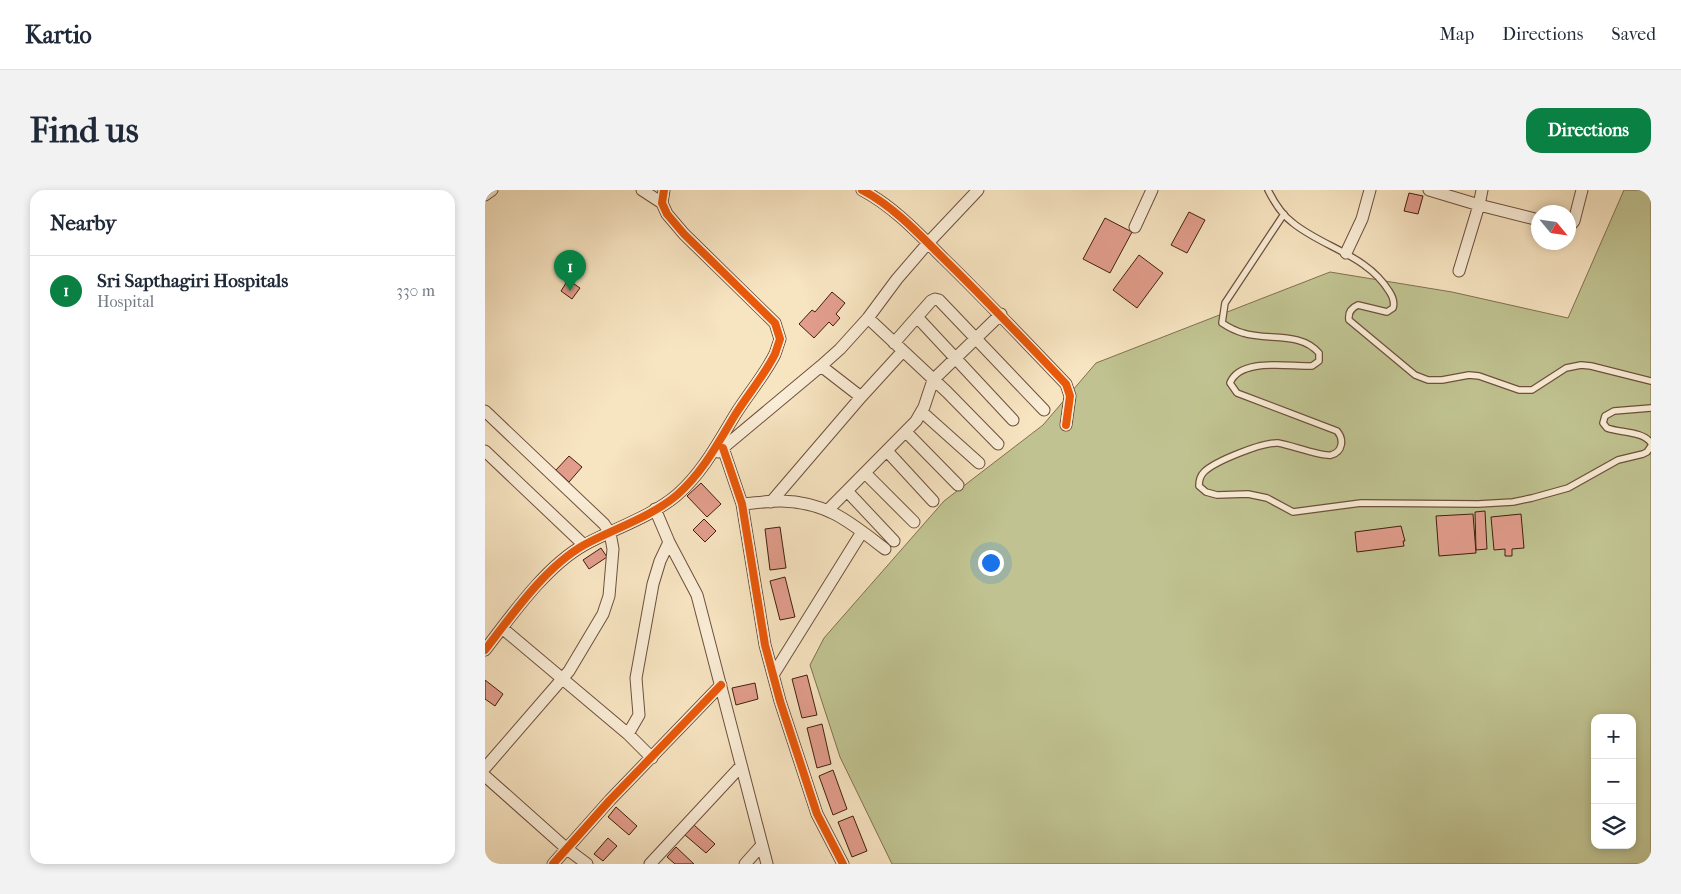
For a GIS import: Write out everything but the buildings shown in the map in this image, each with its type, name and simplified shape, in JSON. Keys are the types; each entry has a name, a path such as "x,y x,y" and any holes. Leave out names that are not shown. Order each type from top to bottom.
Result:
{"street":[{"path":"485,195 491,190"},
{"path":"642,190 663,203"},
{"path":"485,650 546,575 568,555 655,509 676,496 689,483 706,462 779,345 778,331 775,323 684,234 667,214 663,203 665,190"},
{"path":"862,190 887,206 928,243 1001,314 1069,388 1070,396 1066,425"},
{"path":"706,462 821,366 849,339 928,243 978,190"},
{"path":"1135,227 1152,190"},
{"path":"1346,253 1362,220 1370,190"},
{"path":"1429,190 1531,218"},
{"path":"1459,271 1482,190"},
{"path":"1576,211 1580,191"},
{"path":"771,502 861,397 898,347 917,317 935,299 939,300 1044,410"},
{"path":"828,510 916,421 922,412 933,380 1001,314"},
{"path":"917,317 1013,420"},
{"path":"868,318 998,444"},
{"path":"821,366 861,397"},
{"path":"485,411 604,524 610,533 613,549 607,605 576,660 563,679 485,768"},
{"path":"922,412 979,463"},
{"path":"906,432 958,485"},
{"path":"723,448 742,504 765,645 773,675 817,814 843,864"},
{"path":"485,451 584,545"},
{"path":"887,451 933,501"},
{"path":"865,473 914,522"},
{"path":"847,491 894,541"},
{"path":"742,504 798,503 828,510 850,522 885,549"},
{"path":"655,509 669,542 697,595 767,864"},
{"path":"773,675 862,532"},
{"path":"628,734 639,714 636,678 655,573 669,542"},
{"path":"502,628 628,734 652,758"},
{"path":"553,864 610,800 721,685"},
{"path":"650,864 741,766"},
{"path":"485,776 567,849 587,864"},
{"path":"745,864 761,846"}],"lane":[{"path":"1268,190 1284,214 1294,224 1359,260 1379,276 1394,300 1393,308 1387,312 1362,305 1354,307 1349,313 1349,320 1421,378 1442,380 1469,375 1479,376 1519,390 1532,390 1566,368 1591,366 1651,381"},
{"path":"1284,214 1225,303 1221,323 1245,334 1297,340 1313,345 1319,353 1319,361 1312,366 1254,366 1237,372 1230,382 1237,393 1337,431 1341,436 1340,449 1331,455 1277,443 1264,444 1237,454 1205,471 1199,479 1199,486 1206,492 1217,495 1247,494 1267,498 1293,512 1361,503 1478,504 1513,502 1568,488 1618,460 1647,452 1651,445 1649,440 1642,436 1607,428 1603,423 1605,416 1614,411 1651,408"}],"green space":[{"path":"1624,190 1651,190 1651,864 892,864 840,757 810,665 824,638 944,501 1043,425 1096,363 1330,272 1452,292 1568,318"}],"cycle path":[{"path":"485,650 530,593 570,554 595,539 656,510 677,495 695,477 775,354 780,339 775,323 684,234 667,214 662,203 664,190"},
{"path":"862,190 895,212 915,230 991,305 1066,384 1070,396 1066,425"},
{"path":"723,448 742,504 765,645 780,701 817,814 843,864"},
{"path":"553,864 610,800 721,685"}],"place":[{"name":"Sri Sapthagiri Hospitals","path":"570,291"}]}
